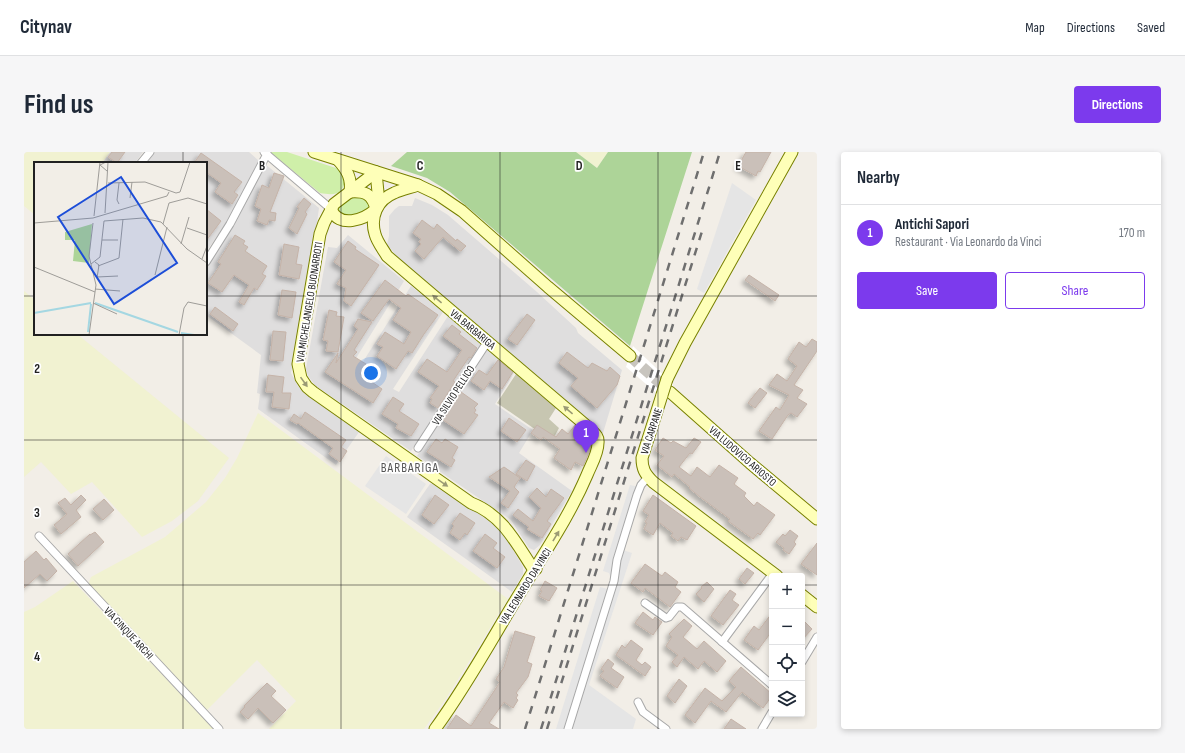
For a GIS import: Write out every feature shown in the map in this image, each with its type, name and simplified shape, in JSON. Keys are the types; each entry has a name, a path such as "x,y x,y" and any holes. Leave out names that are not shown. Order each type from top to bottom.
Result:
{"street":[{"path":"142,162 150,152"},
{"path":"314,152 418,185 437,194 462,211 548,287 630,356"},
{"name":"VIA CARPANE","path":"648,477 642,469 642,458 666,395 667,379 690,334 792,152"},
{"path":"207,260 230,224 266,153 331,209 334,215 338,218 352,220 363,217 393,193 418,185"},
{"path":"338,160 349,174 351,186 350,192"},
{"path":"331,209 338,200 376,172"},
{"name":"VIA BARBARIGA","path":"376,172 378,206 374,233 387,256 597,436"},
{"path":"350,192 357,191 365,193 370,196 378,206"},
{"name":"VIA MICHELANGELO BUONARROTI","path":"331,209 320,234 307,307 298,364 301,378 307,387 313,392 377,436 401,455 500,521 509,531 532,567 536,569"},
{"name":"VIA SILVIO PELLICO","path":"418,448 487,341"},
{"name":"VIA LUDOVICO ARIOSTO","path":"666,395 817,519"},
{"name":"VIA LEONARDO DA VINCI","path":"435,729 456,700 559,532 578,496 595,457 598,443 597,436"},
{"path":"568,729 614,581 617,560 637,495 641,485 648,477 774,573"},
{"name":"VIA CINQUE ARCHI","path":"39,536 219,729"},
{"path":"722,642 769,582"},
{"path":"805,597 817,607"},
{"path":"645,603 666,618 669,617 676,608 680,607 769,682"},
{"path":"805,657 817,637"},
{"path":"638,702 642,712 666,729"},
{"path":"762,729 769,717"}],"shaded area":[{"path":"24,152 110,152 103,162 34,162 34,214 24,206"},
{"path":"110,152 143,152 136,162 103,162"},
{"path":"155,152 249,152 259,161 229,219 207,251 207,162 147,162"},
{"path":"576,152 608,152 597,168"},
{"path":"265,164 319,208 313,251 291,373 298,386 305,394 359,432 336,465 258,409 260,394 257,393 261,355 207,316 207,264 234,221"},
{"path":"732,183 756,200 704,293 697,289"},
{"path":"415,198 432,205 448,215 537,292 576,328 578,333 622,370 603,433 576,413 551,388 399,259 387,244 389,236 389,216 399,206 412,206"},
{"path":"348,235 404,281 353,363 359,368 411,286 443,312 393,389 399,392 448,316 481,345 411,451 316,386 308,376 306,369 328,247 337,248"},
{"path":"24,291 34,299 34,335 78,335 229,458 198,501 172,521 142,537 92,482 71,494 41,462 24,477"},
{"path":"487,349 514,373 495,404 533,430 519,453 572,491 540,545 534,550 529,548 511,520 417,456"},
{"path":"516,374 556,408 549,419 559,428 552,441 497,403"},
{"path":"258,413 508,599 445,700 424,729 269,729 296,701 257,660 206,711 88,585 91,577 165,537 206,502 225,478 237,458"},
{"path":"386,456 426,484 406,514 365,486"},
{"path":"434,483 499,528 504,534 523,567 523,574 512,592 407,517 430,484"},
{"path":"630,485 640,487 620,549 632,553 589,685 636,719 633,729 556,729 600,587 608,589 611,579 609,573 603,571"},
{"path":"73,581 214,729 24,729 24,612 35,607"}],"green space":[{"path":"270,152 287,152 339,169 345,176 343,187 335,194 320,193"},
{"path":"407,152 576,152 597,168 608,152 692,152 630,346 450,192 427,178 391,166"},
{"path":"351,197 363,197 369,203 369,208 349,216 341,213 337,209 338,205"}],"pier":[{"path":"633,346 673,384 667,402 626,367"}],"building":[{"path":"112,152 125,152 118,162 108,157"},
{"path":"746,152 771,152 760,172 758,171 756,176 738,166"},
{"path":"201,153 242,182 234,192 238,195 232,204 215,192 221,183 207,173 207,162 195,162"},
{"path":"274,173 284,176 270,212 276,213 275,221 269,220 267,225 257,221 261,209 255,206 262,185 269,188"},
{"path":"304,198 311,204 305,212 307,214 297,234 289,228 299,208 297,207"},
{"path":"207,210 221,221 207,240"},
{"path":"422,220 434,229 437,224 456,241 457,239 466,246 460,251 443,237 424,259 415,251 421,244 419,242 421,239 413,233"},
{"path":"235,235 245,241 243,244 248,247 245,251 267,266 262,274 266,276 257,290 254,288 244,305 239,302 249,285 234,275 222,292 208,283 221,264 218,262"},
{"path":"348,241 356,247 355,249 379,265 351,306 344,301 346,288 337,284 346,270 334,262"},
{"path":"284,244 299,247 296,264 302,265 299,279 279,275"},
{"path":"749,275 779,295 775,301 745,280"},
{"path":"385,280 406,296 408,294 438,315 412,353 408,351 396,369 377,356 383,347 377,344 385,332 404,344 411,332 393,320 401,308 389,299 373,321 361,313"},
{"path":"282,290 296,292 292,318 278,315"},
{"path":"215,307 238,324 233,331 210,314"},
{"path":"329,310 337,312 336,316 344,317 338,352 326,351 328,341 323,340"},
{"path":"527,314 535,320 517,345 508,339"},
{"path":"358,319 372,322 354,350 357,352 353,356 366,364 360,374 382,389 373,403 325,372 338,353 336,363 358,329 354,326"},
{"path":"452,325 461,332 459,334 477,348 453,381 455,382 438,408 430,403 432,399 430,398 439,386 418,372 427,359 447,372 462,350 443,336"},
{"path":"273,331 286,332 283,361 270,360"},
{"path":"812,339 817,342 817,351 794,385 803,390 797,398 807,404 797,417 791,413 788,415 772,439 759,431 776,407 780,410 789,395 769,385 777,374 787,381 797,366 788,359 799,342 806,347"},
{"path":"567,352 588,368 592,363 607,371 610,367 620,376 617,385 597,408 571,386 578,378 559,363"},
{"path":"498,360 513,372 502,389 490,381 484,390 471,381 479,370 487,375"},
{"path":"268,375 284,377 282,393 291,393 289,409 272,407 274,392 266,392"},
{"path":"760,388 767,393 755,408 748,403"},
{"path":"461,392 478,404 474,408 476,410 474,413 478,415 464,434 443,420"},
{"path":"393,397 404,404 399,411 419,424 411,436 396,428 398,424 382,414"},
{"path":"305,412 346,440 341,447 347,451 340,462 329,454 333,448 298,423 297,424 290,420 294,414 301,419"},
{"path":"509,418 526,430 517,442 501,431"},
{"path":"537,425 556,437 562,429 568,434 575,425 584,433 590,439 591,443 590,450 583,466 575,462 571,470 554,458 560,449 543,437 541,440 531,433"},
{"path":"663,438 671,443 673,441 686,448 694,438 701,442 679,467 691,476 697,467 710,477 719,465 738,478 734,484 746,493 744,496 754,506 757,502 775,515 760,535 758,533 753,539 728,521 730,519 700,497 674,474 672,477 657,465 664,456 655,450"},
{"path":"436,439 442,443 445,439 458,447 452,458 455,460 451,467 427,452"},
{"path":"526,460 535,466 527,481 516,474"},
{"path":"504,467 520,478 514,487 519,492 508,508 501,503 510,491 489,477"},
{"path":"537,488 546,497 551,489 564,498 547,521 551,524 542,538 527,529 529,527 513,515 518,509 533,521 541,508 529,497"},
{"path":"81,495 86,500 76,510 81,517 61,534 54,525 67,514 58,503 65,498 71,505"},
{"path":"435,495 449,505 434,524 422,515"},
{"path":"653,495 696,526 687,540 681,537 678,541 671,536 673,533 660,523 653,535 644,529 647,523 645,522 649,515 643,511"},
{"path":"104,499 114,510 103,520 93,509"},
{"path":"460,513 475,523 467,535 465,533 460,540 450,533 454,526 452,524"},
{"path":"790,530 798,536 794,542 796,544 789,554 776,542 783,534 785,536"},
{"path":"95,532 104,542 78,566 68,554 90,534"},
{"path":"485,534 497,543 493,548 505,557 497,568 473,551"},
{"path":"817,543 817,575 801,564"},
{"path":"36,551 44,560 46,558 57,571 47,581 40,574 24,588 24,562"},
{"path":"645,564 662,576 665,572 678,582 675,587 681,592 670,607 645,588 643,592 631,583"},
{"path":"747,568 754,573 745,584 739,579"},
{"path":"545,581 557,588 549,601 539,596 542,591 540,590"},
{"path":"707,582 714,589 704,602 696,594"},
{"path":"730,590 736,594 732,600 739,605 723,625 711,616"},
{"path":"643,612 653,620 655,617 662,622 653,635 635,623"},
{"path":"769,617 769,635 758,650 744,640 754,626 759,630"},
{"path":"684,619 692,626 683,637 697,649 704,641 726,661 717,672 704,661 698,669 684,657 677,667 672,662 678,655 666,646 672,637 669,634"},
{"path":"805,622 812,629 805,637"},
{"path":"515,631 535,637 527,662 532,664 528,677 516,693 518,695 516,698 518,700 513,708 504,702 489,723 499,729 447,729 456,715 471,726 500,682 496,679 504,667"},
{"path":"631,640 643,649 636,660 642,665 645,662 651,667 645,676 616,655 622,645 625,648"},
{"path":"608,659 614,664 611,668 624,677 617,688 600,676 604,671 601,669"},
{"path":"741,667 769,691 769,700 763,708 742,692 726,712 711,701 695,723 685,715 705,688 722,701 736,687 729,681"},
{"path":"679,679 687,686 675,703 667,696"},
{"path":"267,683 276,691 271,696 286,710 273,723 258,708 248,719 240,712"},
{"path":"731,719 746,729 724,729"}],"tunnel":[{"path":"630,356 670,392"}],"railway":[{"path":"525,729 704,152"},
{"path":"541,729 720,152"},
{"path":"547,729 703,228"}],"place":[{"name":"Antichi Sapori","path":"586,453"}],"district":[{"name":"BARBARIGA","path":"410,467"}]}
